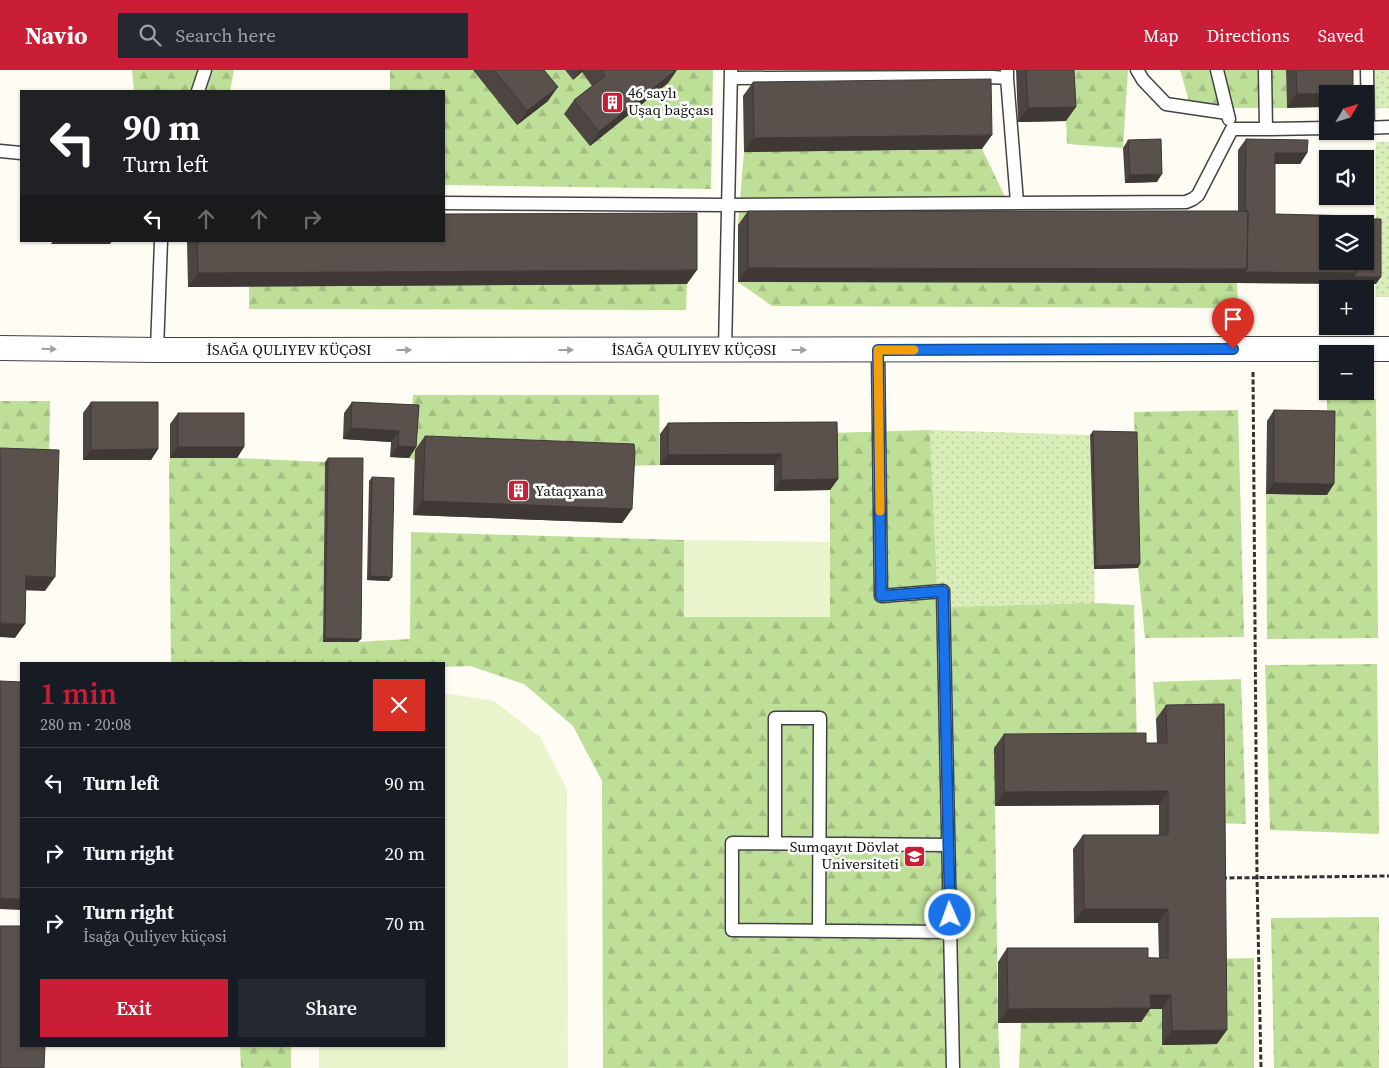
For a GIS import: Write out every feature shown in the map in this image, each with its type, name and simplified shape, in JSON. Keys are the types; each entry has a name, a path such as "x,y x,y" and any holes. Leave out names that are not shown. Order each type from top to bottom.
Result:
{"street":[{"name":"İSAĞA QULIYEV KÜÇƏSI","path":"0,348 157,350 1389,349"}],"lane":[{"path":"198,90 205,70"},
{"path":"1138,70 1143,80 1166,104 1228,112"},
{"path":"445,203 727,205 1186,202 1198,195 1232,129 1217,70"},
{"path":"1265,70 1266,129"},
{"path":"1367,70 1367,85"},
{"path":"725,350 731,74 992,77 1007,74 1018,202"},
{"path":"1374,128 1389,127"},
{"path":"1232,129 1319,128"},
{"path":"0,151 20,153"},
{"path":"157,350 161,242"},
{"path":"878,350 881,596 943,591 953,1068"},
{"path":"775,844 775,718 820,718 820,931"},
{"path":"948,845 732,843 732,930 950,932"}],"path":[{"path":"1253,349 1257,877 1261,1068"},
{"path":"1215,878 1389,876"}],"green space":[{"path":"132,70 234,70 230,90 134,90"},
{"path":"390,70 565,70 573,80 582,72 595,89 657,70 713,70 711,189 445,185 445,90 390,90"},
{"path":"1064,70 1128,70 1123,148 1067,144"},
{"path":"1180,70 1286,70 1287,108 1191,108"},
{"path":"1367,70 1389,70 1389,108 1374,109 1374,85 1367,85"},
{"path":"1376,142 1389,142 1389,297 1376,297"},
{"path":"982,149 1019,226 738,225 744,152"},
{"path":"738,282 1237,283 1238,308 772,306"},
{"path":"687,284 686,310 249,309 249,286"},
{"path":"413,395 659,395 660,465 625,466 415,460 409,458"},
{"path":"1376,399 1378,638 1267,639 1266,494 1327,495 1327,400"},
{"path":"0,401 50,401 49,464 0,462"},
{"path":"1238,410 1244,637 1145,638 1138,568 1134,412"},
{"path":"930,430 1090,435 1095,603 938,607"},
{"path":"930,430 938,607 1095,603 1134,605 1137,747 995,806 1000,1068 603,1068 602,781 573,726 524,684 470,666 445,667 445,662 171,662 170,458 237,458 325,462 323,641 358,642 410,639 411,532 684,540 684,617 830,542 830,433"},
{"path":"684,540 830,542 830,617 684,617"},
{"path":"1377,664 1379,834 1270,830 1265,665"},
{"path":"1241,679 1246,824 1215,823 1214,718 1156,719 1153,682"},
{"path":"445,693 494,701 540,737 567,789 568,1068 319,1068 319,1047 445,1047"},
{"path":"1379,917 1379,1068 1274,1068 1271,918"},
{"path":"1254,958 1254,1068 1019,1068 1021,1023 1141,1009 1162,1009 1216,959"},
{"path":"240,1047 291,1047 291,1068 241,1068"}],"building":[{"path":"494,70 544,70 558,87 527,111"},
{"name":"46 saylı Uşaq bağçası","path":"601,70 676,70 599,132 574,100 605,76"},
{"path":"1026,70 1074,70 1076,107 1028,108"},
{"path":"1296,70 1353,70 1353,85 1319,85 1319,94 1297,94"},
{"path":"991,79 992,135 754,138 753,82"},
{"path":"1161,139 1162,174 1130,175 1128,140"},
{"path":"1246,139 1308,140 1307,153 1275,153 1275,214 1319,215 1319,270 1356,270 1356,273 1245,272 1247,269 1248,211 1245,211"},
{"path":"748,211 1248,211 1247,269 748,268"},
{"path":"697,213 697,270 198,273 197,242 445,242 445,214"},
{"path":"1374,219 1381,219 1381,277 1354,277 1356,270 1374,270"},
{"path":"91,402 158,402 158,449 91,450"},
{"path":"352,402 419,405 416,447 398,446 399,431 351,428"},
{"path":"1274,410 1335,411 1334,484 1274,483"},
{"path":"178,413 244,413 244,447 178,447"},
{"path":"837,422 838,479 781,480 781,454 668,455 668,423"},
{"path":"1093,431 1137,432 1140,564 1096,566"},
{"name":"Yataqxana","path":"425,436 634,444 632,509 423,501"},
{"path":"0,448 59,450 55,577 26,576 25,624 0,623"},
{"path":"328,458 363,458 361,639 325,638"},
{"path":"372,477 394,478 392,577 370,576"},
{"path":"0,681 20,682 20,899 0,898"},
{"path":"1224,704 1227,1030 1172,1031 1171,995 1150,995 1151,1008 1008,1009 1007,948 1148,948 1148,958 1168,958 1168,909 1084,909 1083,835 1168,835 1168,791 1004,792 1004,734 1146,733 1146,743 1167,743 1166,705"},
{"path":"0,926 20,926 20,1047 45,1047 44,1068 0,1068"}],"slow traffic":[{"path":"880,511 878,350 914,350"}],"place":[{"name":"46 saylı Uşaq bağçası","path":"612,102"},
{"name":"Yataqxana","path":"519,491"},
{"name":"Sumqayıt Dövlət Universiteti","path":"915,856"}],"route":[{"path":"950,915 943,591 881,596 878,350 1233,349"}]}
